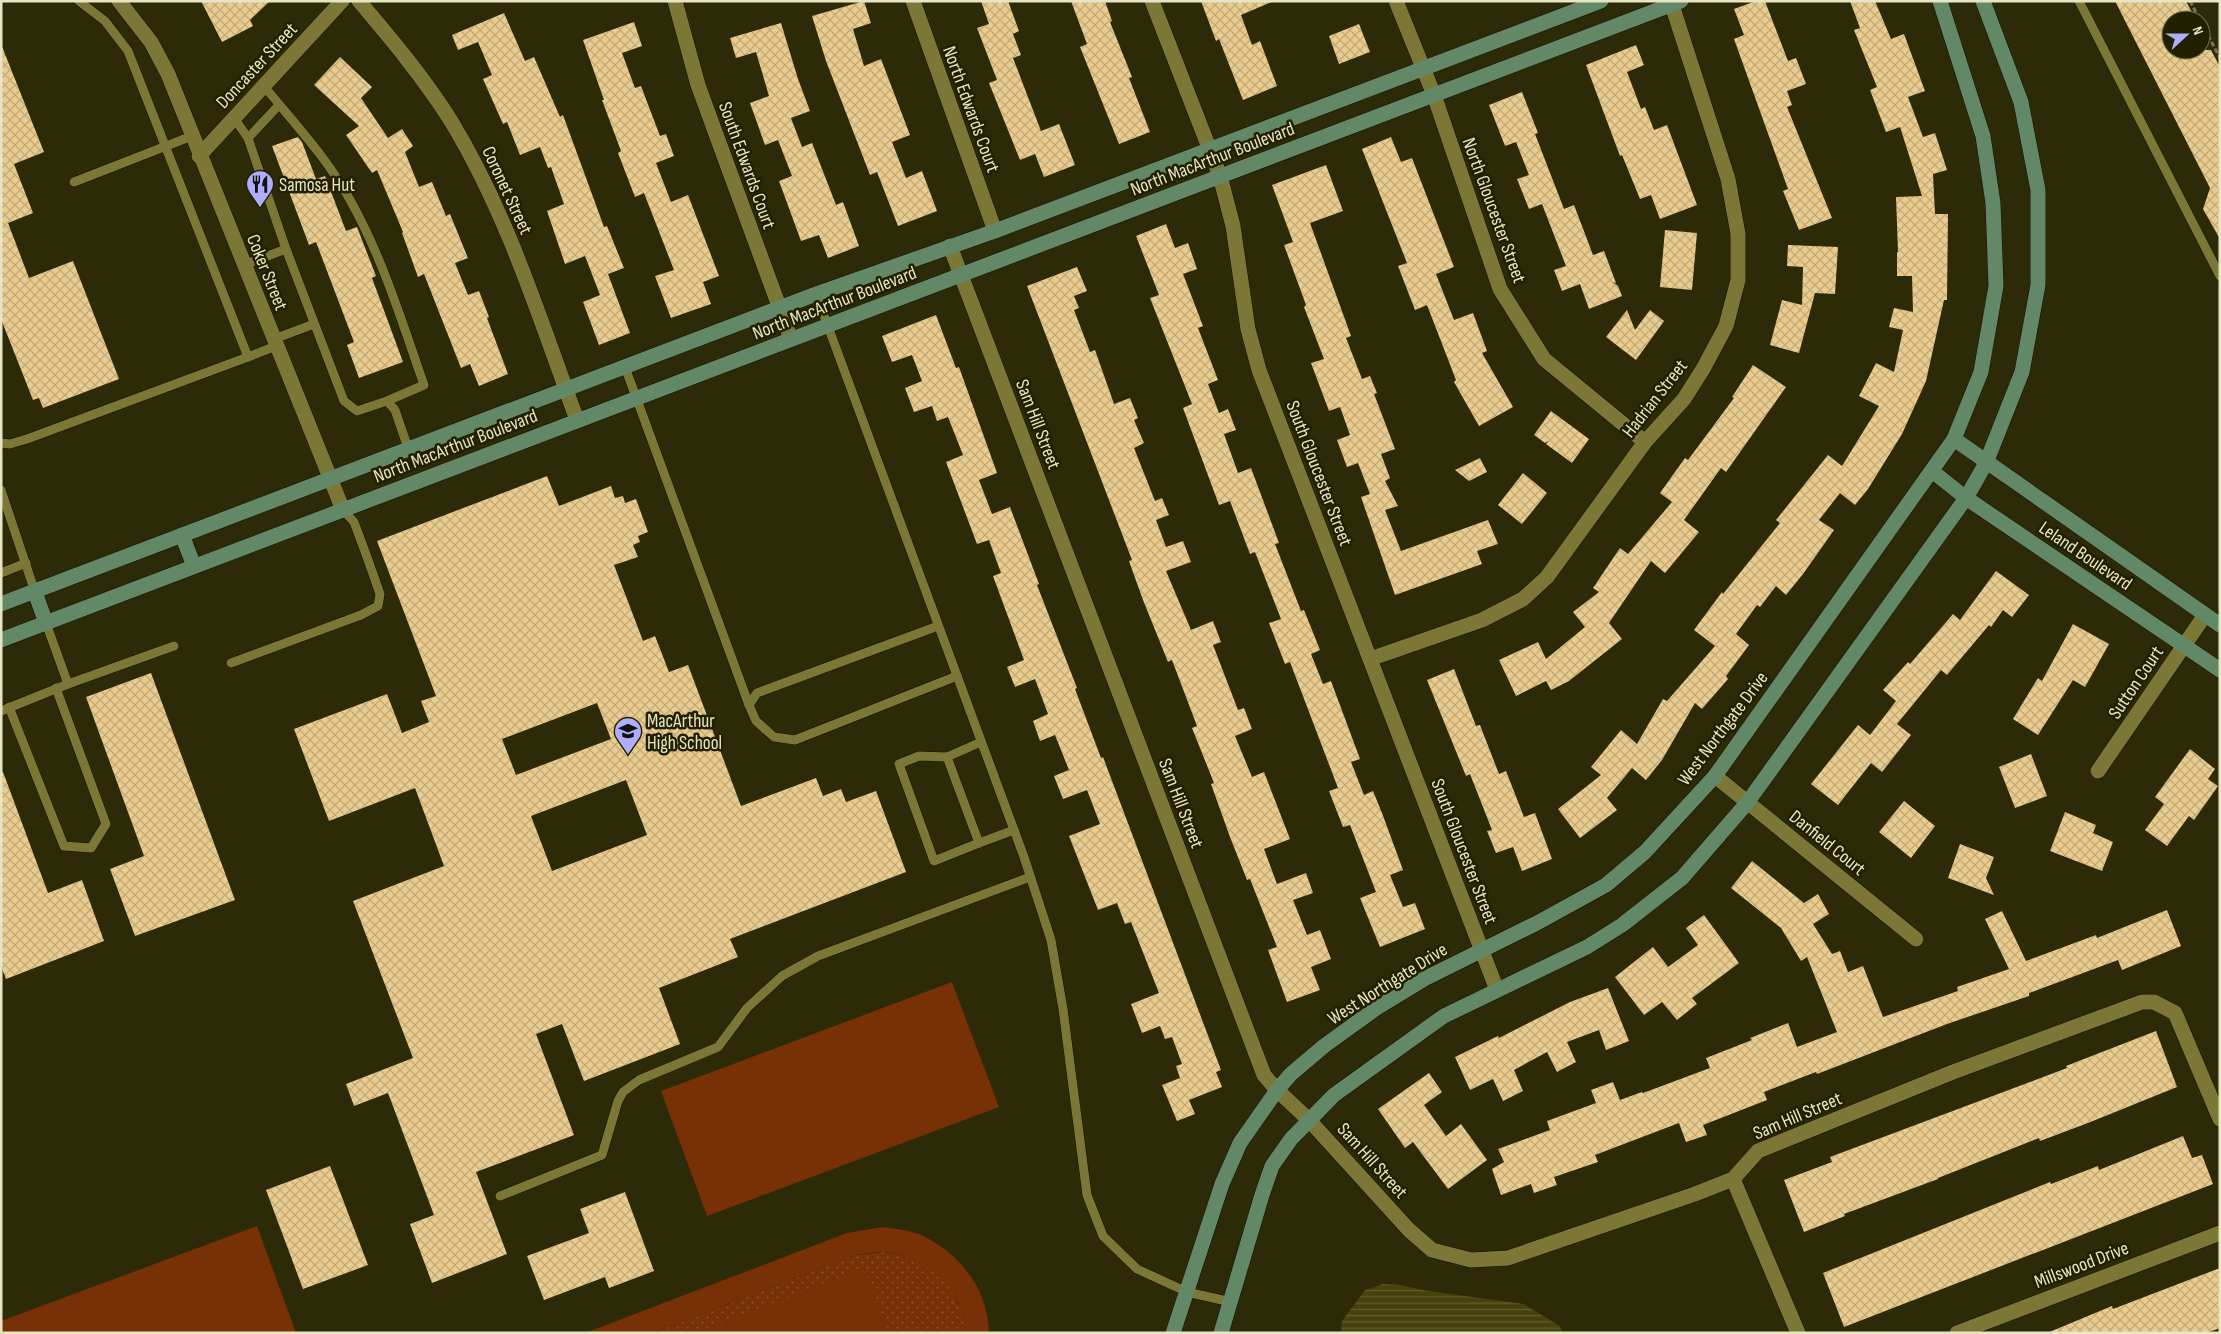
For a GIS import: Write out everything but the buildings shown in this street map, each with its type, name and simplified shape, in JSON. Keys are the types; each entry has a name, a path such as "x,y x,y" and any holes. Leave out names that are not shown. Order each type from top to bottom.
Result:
{"main road":[{"name":"North MacArthur Boulevard","path":"1,604 816,294 995,230 1601,1"},
{"name":"West Northgate Drive","path":"1174,1333 1222,1184 1240,1143 1277,1090 1291,1074 1324,1046 1378,1007 1424,979 1606,885 1645,852 1715,776 1954,439 1981,372 1996,286 1993,203 1983,136 1940,1"},
{"path":"1221,1333 1272,1166 1291,1138 1334,1094 1444,1016 1588,947 1622,925 1682,878 1747,802 1966,498 1986,463 2022,372 2038,285 2038,190 2021,102 1983,1"},
{"name":"North MacArthur Boulevard","path":"1,640 1675,2"},
{"name":"Leland Boulevard","path":"1954,439 2220,625"},
{"name":"Leland Boulevard","path":"1932,471 1966,498 2220,670"},
{"path":"182,535 194,566"},
{"path":"35,592 46,623"}],"street":[{"name":"Coker Street","path":"119,1 151,42 168,74 199,156 343,510"},
{"name":"Doncaster Street","path":"199,156 342,1"},
{"name":"Coronet Street","path":"359,1 422,77 464,144 490,195 514,250 577,420"},
{"name":"South Edwards Court","path":"675,1 698,85 791,339"},
{"name":"North Edwards Court","path":"913,1 995,230"},
{"name":"South Gloucester Street","path":"1152,1 1220,176 1233,226 1248,329 1258,370 1497,990"},
{"name":"North Gloucester Street","path":"1396,1 1434,95 1497,280 1505,297 1544,359 1645,442"},
{"name":"Hadrian Street","path":"1370,659 1482,620 1523,599 1547,577 1645,442 1684,399 1703,369 1726,326 1738,280 1738,234 1728,179 1675,2"},
{"name":"Sam Hill Street","path":"950,246 1264,1075 1277,1090 1310,1120 1409,1230 1432,1250 1470,1260 1508,1258 1695,1194 1733,1179 1758,1151 1971,1066 2142,1002 2154,1002 2175,1013 2220,1119"},
{"name":"Sutton Court","path":"2098,771 2206,615"},
{"name":"Danfield Court","path":"1715,776 1916,939"},
{"path":"1733,1179 1798,1333"},
{"name":"Millswood Drive","path":"1957,1333 2220,1233"}],"lane":[{"path":"79,1 105,21 128,51 248,357"},
{"path":"2079,1 2220,276"},
{"path":"234,118 248,138 286,249 344,401 357,411 387,401 424,385 386,277 350,199 322,156 264,86"},
{"path":"248,138 279,104"},
{"path":"74,182 192,136"},
{"path":"244,265 286,249"},
{"path":"816,294 1014,830 1052,949 1063,1010 1087,1195 1103,1236 1137,1269 1187,1292 1231,1302"},
{"path":"1,443 10,444 27,439 248,357 314,324"},
{"path":"625,368 756,721 774,737 795,740 957,676"},
{"path":"387,401 395,410 408,448"},
{"path":"1,490 35,592"},
{"path":"232,663 361,615 378,606 380,594 367,557 354,522 343,510"},
{"path":"1,573 26,563"},
{"path":"46,623 68,684"},
{"path":"749,705 757,693 938,626"},
{"path":"56,688 106,824 91,848 64,846 5,709 56,688 174,646"},
{"path":"981,742 947,757 919,756 899,764 934,861 1014,830"},
{"path":"947,757 979,842"},
{"path":"500,1196 602,1155 618,1101 623,1092 639,1080 718,1047 747,1008 782,976 818,956 1030,877"}],"path":[{"path":"2211,41 2220,58"}],"shaded area":[{"path":"952,982 999,1107 707,1216 661,1091"},
{"path":"257,1226 296,1333 1,1333 1,1321"},
{"path":"883,1227 921,1235 948,1252 959,1262 977,1287 987,1317 989,1333 966,1333 964,1317 951,1290 941,1278 929,1269 901,1255 874,1252 855,1255 652,1333 585,1333 847,1233"},
{"path":"884,1252 908,1257 932,1269 949,1287 956,1298 965,1321 966,1333 652,1333 855,1255"},
{"path":"864,1268 889,1333 695,1333"},
{"path":"1383,1284 1401,1285 1422,1290 1523,1304 1560,1326 1562,1333 1341,1333 1342,1321 1365,1290"}],"place":[{"name":"Samosa Hut","path":"260,208"},
{"name":"MacArthur High School","path":"628,755"}]}
